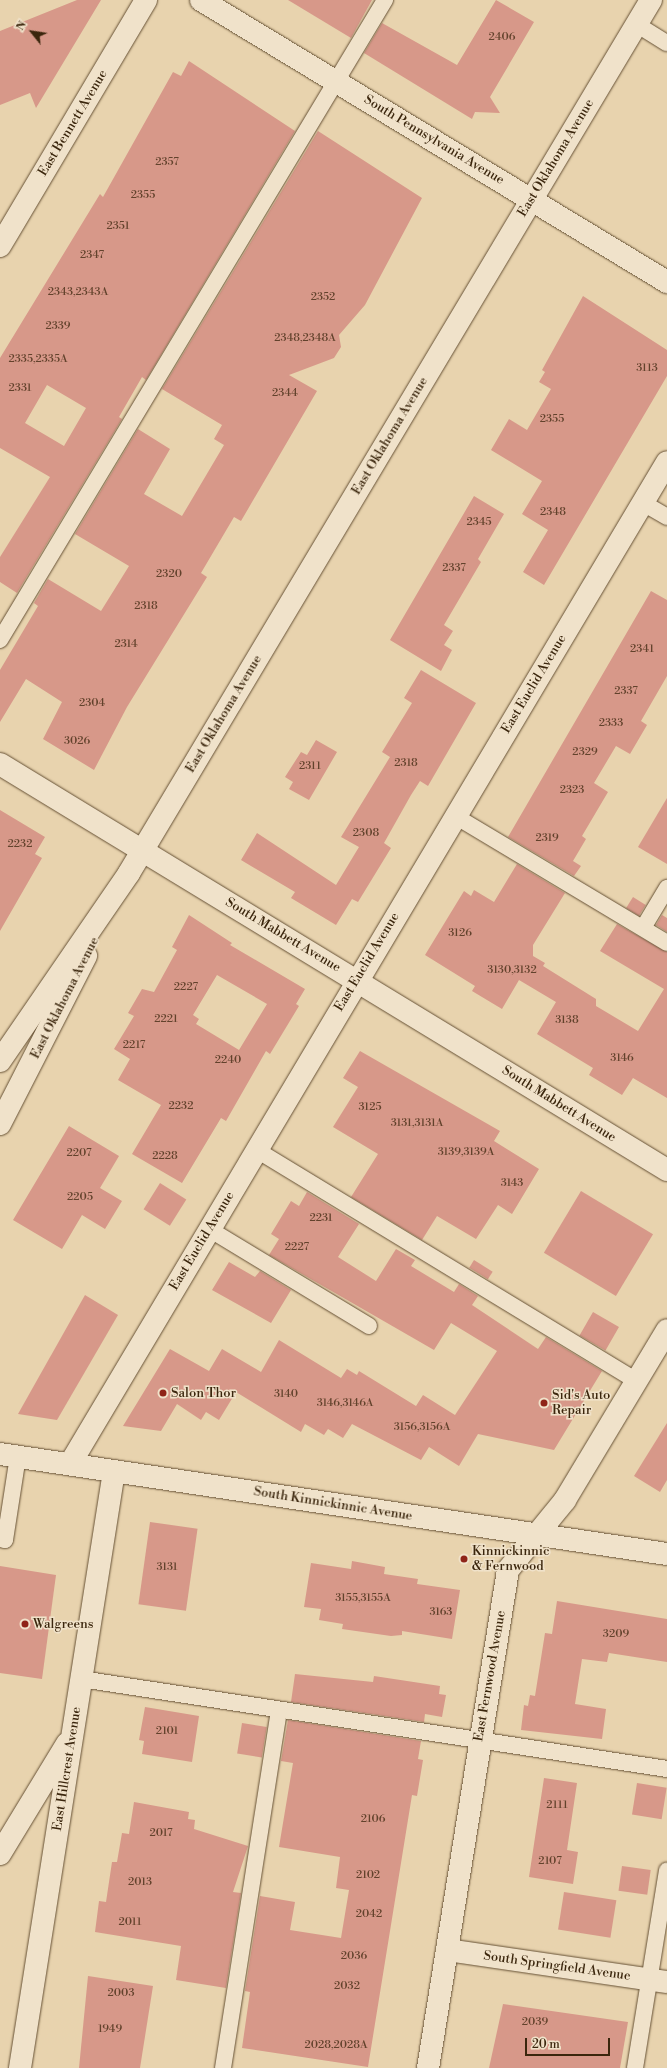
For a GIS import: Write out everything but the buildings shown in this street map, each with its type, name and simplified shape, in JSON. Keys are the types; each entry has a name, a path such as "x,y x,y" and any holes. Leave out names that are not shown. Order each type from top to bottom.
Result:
{"street":[{"name":"East Bennett Avenue","path":"2,239 146,0"},
{"name":"South Pennsylvania Avenue","path":"201,0 667,282"},
{"name":"East Oklahoma Avenue","path":"0,1061 144,849 651,0"},
{"name":"East Euclid Avenue","path":"70,1464 256,1149 667,462"},
{"name":"South Mabbett Avenue","path":"0,764 144,849 667,1170"},
{"name":"East Oklahoma Avenue","path":"0,1124 129,873"},
{"name":"East Fernwood Avenue","path":"428,2068 479,1739 508,1570 565,1500 667,1330"},
{"name":"South Kinnickinnic Avenue","path":"9,1455 667,1554"},
{"name":"East Hillcrest Avenue","path":"20,2068 114,1471"},
{"path":"0,1854 73,1735"},
{"name":"South Springfield Avenue","path":"447,1950 658,1981"}],"lane":[{"path":"0,640 385,0"},
{"path":"636,24 667,43"},
{"path":"643,502 667,517"},
{"path":"455,816 667,943"},
{"path":"643,928 667,888"},
{"path":"256,1149 636,1381"},
{"path":"209,1230 369,1326"},
{"path":"0,1539 5,1540 9,1455"},
{"path":"81,1679 280,1711 479,1739 667,1770"},
{"path":"223,2068 280,1711"},
{"path":"635,2068 658,1981 667,1871"}],"place":[{"name":"Salon Thor","path":"163,1393"},
{"name":"Sid's Auto Repair","path":"544,1403"},
{"name":"Kinnickinnic & Fernwood","path":"464,1559"},
{"name":"Walgreens","path":"25,1624"}]}
